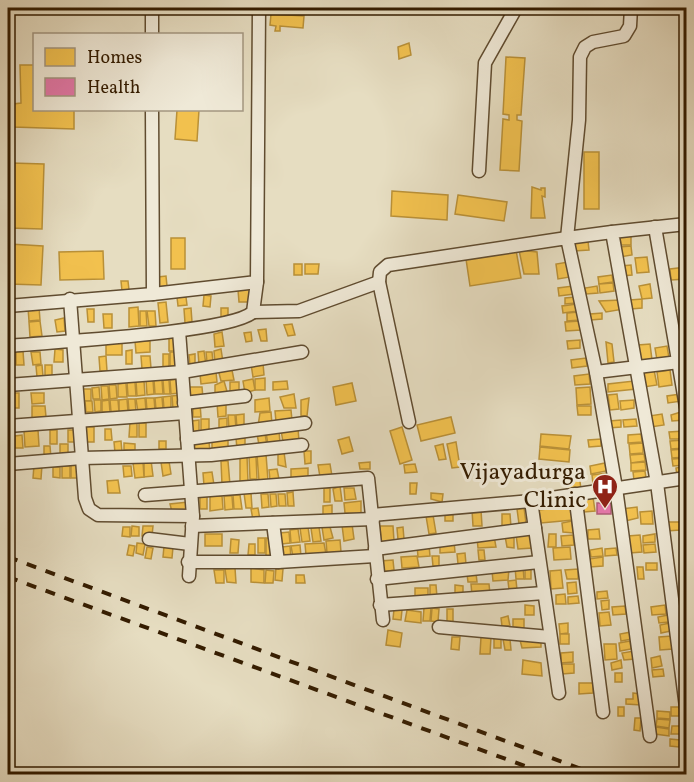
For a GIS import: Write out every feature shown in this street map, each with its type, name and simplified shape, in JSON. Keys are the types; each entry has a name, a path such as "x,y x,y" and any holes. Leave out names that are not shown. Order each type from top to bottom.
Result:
{"street":[{"path":"152,8 152,33"},
{"path":"253,312 256,282 259,8"},
{"path":"479,171 485,63 516,8"},
{"path":"631,8 630,26 624,36 593,42 585,47 580,57 579,120 567,238 596,372 616,488 650,736"},
{"path":"152,111 153,294"},
{"path":"409,422 379,282 380,272 388,264 567,238 687,224"},
{"path":"655,227 687,407"},
{"path":"612,232 680,613 687,707"},
{"path":"8,306 70,299 153,294 256,282"},
{"path":"8,346 179,331 242,319 253,312 299,311 379,282"},
{"path":"70,299 85,498 92,513 193,521 273,523 372,517 531,501 687,478"},
{"path":"179,331 193,521 188,562 189,576"},
{"path":"8,385 182,372 302,352"},
{"path":"596,372 679,362"},
{"path":"8,426 185,408 245,396"},
{"path":"187,439 305,423"},
{"path":"8,464 82,458 211,455 302,445"},
{"path":"145,495 364,477 369,483 377,579 383,620"},
{"path":"575,494 603,712"},
{"path":"531,501 558,693"},
{"path":"273,523 278,562"},
{"path":"188,562 278,562 375,552 535,528"},
{"path":"149,539 190,544"},
{"path":"377,579 539,562"},
{"path":"380,605 544,593"},
{"path":"439,627 550,637"}],"building: Homes":[{"path":"271,14 304,16 303,28 280,26 280,31 275,31 276,26 270,25"},
{"path":"409,43 411,55 399,59 398,47"},
{"path":"506,57 525,58 521,115 517,115 517,120 522,121 519,171 500,170 503,119 509,120 509,115 503,114"},
{"path":"20,65 33,65 33,111 74,111 74,129 13,127 13,104 21,103"},
{"path":"177,111 199,111 197,141 175,139"},
{"path":"584,152 599,152 599,209 584,209"},
{"path":"11,163 44,164 42,229 9,228"},
{"path":"532,187 541,190 545,188 545,197 542,196 545,218 531,218"},
{"path":"392,191 448,195 447,220 391,216"},
{"path":"458,195 507,202 504,221 455,214"},
{"path":"631,236 631,245 621,245 620,237"},
{"path":"171,238 185,238 185,269 171,269"},
{"path":"588,241 589,250 574,251 573,242"},
{"path":"9,244 43,246 41,285 8,284"},
{"path":"631,246 632,255 620,257 619,247"},
{"path":"516,250 521,278 470,286 466,259"},
{"path":"519,250 537,252 539,274 524,274"},
{"path":"103,251 104,279 60,280 59,252"},
{"path":"647,257 649,272 637,273 635,258"},
{"path":"568,262 570,277 558,279 556,264"},
{"path":"294,264 302,264 302,275 294,275"},
{"path":"305,264 319,264 318,274 305,274"},
{"path":"631,265 632,275 622,276 621,266"},
{"path":"686,267 686,279 671,280 670,269"},
{"path":"612,275 613,282 599,284 598,277"},
{"path":"166,276 167,286 159,287 158,277"},
{"path":"121,281 128,281 129,290 122,291"},
{"path":"613,283 614,291 600,293 599,284"},
{"path":"650,284 652,298 642,299 639,286"},
{"path":"573,286 574,294 559,296 558,288"},
{"path":"597,286 598,293 586,294 585,288"},
{"path":"250,289 251,302 239,302 238,290"},
{"path":"204,295 211,296 210,307 203,306"},
{"path":"177,297 186,297 187,305 178,306"},
{"path":"575,297 576,303 565,304 565,298"},
{"path":"642,299 642,308 631,309 630,300"},
{"path":"621,300 624,309 606,312 599,301"},
{"path":"166,302 168,322 160,323 158,303"},
{"path":"577,304 578,311 563,313 562,306"},
{"path":"39,307 40,320 29,321 28,308"},
{"path":"138,307 139,326 129,327 129,308"},
{"path":"191,308 192,322 185,323 184,309"},
{"path":"221,308 228,308 228,318 221,318"},
{"path":"87,309 94,309 94,322 88,322"},
{"path":"140,311 146,311 147,326 140,326"},
{"path":"147,311 155,311 156,326 149,326"},
{"path":"579,312 580,320 567,321 567,313"},
{"path":"602,313 602,319 591,320 590,314"},
{"path":"103,314 112,314 112,328 104,328"},
{"path":"64,318 65,331 57,332 55,320"},
{"path":"40,321 42,336 30,337 29,322"},
{"path":"580,321 581,330 566,331 565,322"},
{"path":"292,324 295,335 288,336 284,325"},
{"path":"266,329 267,341 261,341 258,330"},
{"path":"222,332 224,346 215,347 214,334"},
{"path":"251,332 252,341 246,342 244,333"},
{"path":"169,337 175,337 176,351 169,351"},
{"path":"580,340 580,348 568,349 567,341"},
{"path":"135,341 150,341 150,352 136,353"},
{"path":"106,342 122,342 122,355 106,355"},
{"path":"606,342 612,344 614,362 608,363"},
{"path":"650,344 652,360 640,362 638,345"},
{"path":"667,346 669,358 657,360 655,348"},
{"path":"55,349 63,350 63,362 54,362"},
{"path":"221,349 223,362 215,363 214,351"},
{"path":"132,350 132,364 126,364 126,351"},
{"path":"16,351 23,351 24,365 16,365"},
{"path":"204,351 206,365 199,365 198,352"},
{"path":"31,352 40,352 41,364 33,365"},
{"path":"170,352 177,352 178,366 170,366"},
{"path":"206,352 212,352 213,362 207,362"},
{"path":"163,354 169,354 169,367 163,367"},
{"path":"195,354 195,365 190,366 189,355"},
{"path":"106,356 107,371 100,371 99,357"},
{"path":"141,356 150,356 151,368 142,369"},
{"path":"586,358 587,366 572,368 571,360"},
{"path":"263,363 264,375 253,377 251,364"},
{"path":"42,365 43,376 37,377 36,366"},
{"path":"45,365 52,365 52,376 45,377"},
{"path":"218,369 232,370 234,380 221,381"},
{"path":"654,370 657,385 644,387 641,372"},
{"path":"670,370 672,385 659,387 657,372"},
{"path":"216,372 217,382 201,384 200,374"},
{"path":"589,374 590,384 575,385 574,376"},
{"path":"265,378 265,390 255,390 255,379"},
{"path":"178,379 179,393 171,394 170,380"},
{"path":"253,379 255,390 245,393 243,381"},
{"path":"146,380 153,380 154,394 147,395"},
{"path":"154,380 162,380 163,394 155,394"},
{"path":"163,380 169,380 170,394 164,394"},
{"path":"136,381 144,381 145,395 137,396"},
{"path":"224,381 228,395 215,397 215,385"},
{"path":"287,381 288,389 273,390 273,382"},
{"path":"634,381 636,389 608,392 608,384"},
{"path":"127,382 135,382 136,396 128,396"},
{"path":"230,382 239,382 239,391 230,391"},
{"path":"126,383 127,397 118,397 118,384"},
{"path":"352,383 356,401 336,405 333,387"},
{"path":"109,385 116,385 117,398 110,399"},
{"path":"101,386 108,386 109,399 102,400"},
{"path":"99,387 100,399 93,399 92,388"},
{"path":"188,387 202,387 203,398 190,400"},
{"path":"590,387 591,404 577,405 576,388"},
{"path":"83,389 91,389 91,401 84,401"},
{"path":"11,393 19,393 19,408 11,408"},
{"path":"31,393 44,393 44,403 32,404"},
{"path":"294,394 296,408 284,408 280,397"},
{"path":"617,394 619,409 610,410 608,395"},
{"path":"680,394 682,401 668,403 667,396"},
{"path":"180,395 181,408 173,409 172,396"},
{"path":"171,396 171,409 164,409 163,397"},
{"path":"162,397 163,409 156,410 155,398"},
{"path":"145,398 146,411 138,412 136,399"},
{"path":"146,398 154,398 155,410 147,411"},
{"path":"269,398 270,411 255,412 255,400"},
{"path":"309,398 307,416 301,416 301,400"},
{"path":"127,399 128,412 119,412 119,400"},
{"path":"128,399 135,399 136,412 129,412"},
{"path":"94,400 101,400 101,411 95,412"},
{"path":"109,400 110,412 102,412 102,401"},
{"path":"110,400 118,400 119,412 111,412"},
{"path":"634,400 634,408 621,410 620,401"},
{"path":"85,401 92,401 93,412 86,412"},
{"path":"217,402 226,402 226,416 218,417"},
{"path":"200,403 201,417 193,417 193,404"},
{"path":"32,406 45,406 46,417 32,418"},
{"path":"577,406 591,406 591,415 578,415"},
{"path":"291,410 292,420 276,422 275,411"},
{"path":"684,411 685,420 672,421 671,415"},
{"path":"271,412 272,424 258,426 260,413"},
{"path":"244,414 244,429 237,429 236,415"},
{"path":"662,414 664,425 651,427 649,416"},
{"path":"228,415 235,415 236,429 229,429"},
{"path":"451,417 455,433 421,441 417,425"},
{"path":"227,418 227,430 219,430 219,419"},
{"path":"201,419 209,419 209,431 201,431"},
{"path":"636,419 637,426 624,427 623,420"},
{"path":"199,420 199,433 192,433 192,421"},
{"path":"621,420 621,427 609,428 609,421"},
{"path":"130,422 137,423 137,437 129,437"},
{"path":"139,423 146,423 146,437 139,437"},
{"path":"85,426 94,427 94,442 85,442"},
{"path":"402,427 412,460 400,464 390,431"},
{"path":"298,428 299,441 283,442 281,430"},
{"path":"105,429 111,429 112,440 105,440"},
{"path":"38,430 39,446 25,447 24,431"},
{"path":"50,430 57,430 57,444 50,444"},
{"path":"68,430 75,430 76,442 68,442"},
{"path":"279,431 280,443 268,445 266,432"},
{"path":"684,431 685,439 670,439 669,432"},
{"path":"257,434 265,434 267,445 259,445"},
{"path":"541,434 571,436 569,449 540,446"},
{"path":"641,434 642,442 628,443 628,435"},
{"path":"8,435 14,435 14,448 8,448"},
{"path":"22,435 23,448 15,448 15,436"},
{"path":"349,437 353,451 342,454 338,440"},
{"path":"236,438 245,438 245,449 237,449"},
{"path":"601,439 601,446 589,447 588,440"},
{"path":"212,440 228,440 228,451 212,451"},
{"path":"684,440 685,448 671,449 670,441"},
{"path":"121,441 122,452 115,453 114,442"},
{"path":"159,441 166,441 166,449 159,449"},
{"path":"209,442 210,452 194,453 191,444"},
{"path":"456,442 460,467 452,468 447,444"},
{"path":"124,443 135,444 135,450 124,450"},
{"path":"643,443 643,453 630,454 629,444"},
{"path":"60,444 68,444 68,457 60,457"},
{"path":"443,444 446,459 439,460 435,446"},
{"path":"44,446 50,446 51,458 44,459"},
{"path":"540,447 570,450 569,462 539,459"},
{"path":"685,449 686,457 672,458 671,450"},
{"path":"304,451 311,451 311,463 305,464"},
{"path":"284,452 286,467 278,465 278,453"},
{"path":"266,454 268,481 259,481 257,455"},
{"path":"644,454 645,461 631,463 630,455"},
{"path":"247,456 248,482 240,482 240,457"},
{"path":"249,456 256,456 257,479 250,479"},
{"path":"686,458 686,465 673,466 672,459"},
{"path":"151,460 153,476 144,477 144,461"},
{"path":"169,461 171,474 163,476 161,462"},
{"path":"221,461 228,461 230,485 222,485"},
{"path":"143,462 144,477 135,478 133,463"},
{"path":"370,462 370,469 360,469 359,463"},
{"path":"645,462 646,470 631,471 631,463"},
{"path":"605,463 606,471 591,474 590,466"},
{"path":"330,464 332,476 320,477 318,465"},
{"path":"415,464 417,472 405,473 404,465"},
{"path":"34,465 42,465 41,479 33,478"},
{"path":"71,465 78,465 78,478 71,478"},
{"path":"62,466 70,466 70,478 62,478"},
{"path":"123,466 131,466 132,476 124,477"},
{"path":"686,466 686,474 677,476 676,468"},
{"path":"53,467 60,467 60,478 53,477"},
{"path":"578,467 581,489 567,490 563,468"},
{"path":"308,468 308,478 291,479 291,469"},
{"path":"277,469 279,479 270,480 269,470"},
{"path":"645,471 646,478 634,480 633,472"},
{"path":"212,472 214,485 204,486 203,473"},
{"path":"606,473 608,482 593,484 592,475"},
{"path":"118,480 120,493 108,493 107,481"},
{"path":"410,483 417,483 416,494 410,494"},
{"path":"340,486 342,501 335,501 333,489"},
{"path":"324,488 330,488 330,502 324,502"},
{"path":"344,488 354,488 356,499 345,500"},
{"path":"293,492 294,506 288,506 287,493"},
{"path":"244,493 251,493 252,508 246,508"},
{"path":"431,493 443,494 442,502 431,499"},
{"path":"261,494 268,494 269,507 262,508"},
{"path":"270,494 276,494 277,506 271,507"},
{"path":"278,494 285,494 286,506 279,506"},
{"path":"200,495 207,495 207,509 200,509"},
{"path":"233,495 240,495 242,509 234,509"},
{"path":"210,496 222,496 223,509 210,511"},
{"path":"224,496 232,496 233,509 225,510"},
{"path":"593,497 595,511 584,512 583,498"},
{"path":"361,501 361,514 345,513 344,503"},
{"path":"188,502 189,512 172,512 170,504"},
{"path":"332,505 332,515 323,515 323,506"},
{"path":"571,506 573,520 541,523 539,510"},
{"path":"637,507 638,518 625,521 622,509"},
{"path":"258,508 260,520 253,520 251,509"},
{"path":"524,508 526,523 519,524 517,509"},
{"path":"472,510 481,510 482,526 473,526"},
{"path":"652,511 653,524 641,524 640,512"},
{"path":"445,514 453,514 453,521 445,521"},
{"path":"502,514 510,514 511,527 502,527"},
{"path":"433,515 436,533 429,534 426,516"},
{"path":"572,521 573,533 563,532 562,523"},
{"path":"666,522 680,522 680,530 667,531"},
{"path":"352,524 354,539 344,541 342,525"},
{"path":"132,526 139,527 139,536 131,536"},
{"path":"143,526 153,526 152,536 142,536"},
{"path":"380,526 393,526 394,541 381,542"},
{"path":"123,527 130,527 130,537 122,536"},
{"path":"308,527 310,541 302,542 300,528"},
{"path":"319,527 321,541 313,542 311,528"},
{"path":"322,527 330,527 333,538 324,540"},
{"path":"403,527 404,539 398,540 397,528"},
{"path":"298,529 300,542 291,543 290,530"},
{"path":"599,529 600,539 588,539 588,530"},
{"path":"289,532 290,543 282,544 280,533"},
{"path":"205,534 222,534 222,546 205,546"},
{"path":"514,534 514,548 507,547 505,536"},
{"path":"549,534 556,534 556,547 548,547"},
{"path":"655,534 655,542 643,543 643,536"},
{"path":"516,535 531,535 533,548 518,549"},
{"path":"573,535 574,545 562,546 561,536"},
{"path":"640,535 642,552 630,553 628,536"},
{"path":"494,536 496,547 478,548 477,538"},
{"path":"258,538 265,538 265,553 258,553"},
{"path":"266,538 274,538 273,557 266,557"},
{"path":"231,539 239,540 238,553 230,553"},
{"path":"340,540 341,552 327,553 326,541"},
{"path":"454,541 455,552 440,553 440,543"},
{"path":"137,543 145,544 143,555 136,553"},
{"path":"324,543 326,554 306,555 305,544"},
{"path":"249,544 255,544 255,555 248,555"},
{"path":"655,544 656,552 644,553 643,545"},
{"path":"129,545 135,546 133,556 127,555"},
{"path":"300,545 301,556 293,557 291,546"},
{"path":"417,545 429,545 430,556 418,557"},
{"path":"164,546 173,547 172,558 163,557"},
{"path":"290,546 291,558 283,559 282,547"},
{"path":"147,547 153,548 151,559 145,558"},
{"path":"570,547 571,559 554,560 553,548"},
{"path":"602,548 603,556 591,557 590,550"},
{"path":"616,548 617,555 605,556 605,549"},
{"path":"478,550 484,550 485,560 479,560"},
{"path":"465,553 466,564 458,564 457,554"},
{"path":"417,556 419,567 402,568 401,557"},
{"path":"432,556 439,556 439,566 433,566"},
{"path":"603,557 603,566 590,567 589,559"},
{"path":"393,560 394,570 382,572 380,561"},
{"path":"646,563 657,563 657,570 646,570"},
{"path":"515,567 523,567 524,579 516,579"},
{"path":"525,567 531,567 531,579 525,579"},
{"path":"637,567 643,567 644,579 638,579"},
{"path":"235,568 236,583 227,582 225,569"},
{"path":"251,568 264,570 264,583 251,582"},
{"path":"276,568 283,569 282,581 275,580"},
{"path":"509,569 508,580 493,581 492,571"},
{"path":"578,569 578,579 567,579 565,570"},
{"path":"214,570 224,570 224,583 216,583"},
{"path":"266,570 274,571 273,583 265,583"},
{"path":"561,570 563,588 551,589 550,571"},
{"path":"476,573 477,582 468,582 467,574"},
{"path":"296,575 304,575 305,583 296,583"},
{"path":"516,580 517,590 509,590 508,581"},
{"path":"576,582 577,593 568,594 567,583"},
{"path":"471,584 489,584 490,594 472,595"},
{"path":"430,585 436,585 437,597 430,597"},
{"path":"455,585 463,586 463,595 455,595"},
{"path":"415,588 428,588 428,597 415,598"},
{"path":"607,591 608,598 597,599 597,592"},
{"path":"565,594 566,604 556,604 556,595"},
{"path":"578,596 579,603 568,604 568,597"},
{"path":"609,600 609,609 602,610 601,601"},
{"path":"525,605 534,606 534,615 525,615"},
{"path":"665,605 666,614 652,615 651,607"},
{"path":"625,606 626,614 613,615 612,607"},
{"path":"424,608 431,608 430,621 423,621"},
{"path":"432,608 439,609 438,622 431,621"},
{"path":"394,609 402,610 401,620 393,619"},
{"path":"447,609 453,609 453,625 447,625"},
{"path":"407,610 421,612 421,623 405,621"},
{"path":"609,612 611,625 600,626 599,613"},
{"path":"668,615 669,622 659,623 658,617"},
{"path":"508,616 510,626 502,626 501,618"},
{"path":"513,619 524,619 524,628 513,627"},
{"path":"568,623 568,633 560,634 559,624"},
{"path":"670,623 671,631 661,633 660,625"},
{"path":"388,630 402,633 400,647 386,645"},
{"path":"631,632 632,639 621,641 620,634"},
{"path":"560,634 569,634 569,644 560,644"},
{"path":"494,636 501,636 501,648 494,648"},
{"path":"672,636 673,649 660,650 659,637"},
{"path":"452,637 460,637 459,650 451,649"},
{"path":"481,637 491,637 490,654 480,654"},
{"path":"541,638 541,647 522,648 520,640"},
{"path":"503,639 510,639 511,650 505,650"},
{"path":"630,641 631,649 620,651 619,643"},
{"path":"604,644 616,644 617,659 605,660"},
{"path":"634,651 635,659 624,660 622,653"},
{"path":"573,652 573,662 561,663 561,653"},
{"path":"660,656 662,666 652,668 651,658"},
{"path":"523,660 541,663 542,676 522,674"},
{"path":"621,660 622,668 612,670 611,663"},
{"path":"561,664 574,664 574,673 562,674"},
{"path":"663,669 664,676 653,677 652,670"},
{"path":"615,673 622,673 622,682 615,682"},
{"path":"579,683 593,683 593,693 579,694"},
{"path":"633,693 641,694 641,705 626,704 626,699 633,699"},
{"path":"618,707 624,707 624,716 618,716"},
{"path":"671,707 679,707 679,716 671,716"},
{"path":"657,711 670,712 670,719 657,718"},
{"path":"635,718 641,718 640,731 634,730"},
{"path":"657,719 670,720 669,728 656,726"},
{"path":"672,726 685,726 685,734 671,734"},
{"path":"656,727 669,729 669,736 655,734"},
{"path":"670,739 680,740 679,747 670,746"}],"building: Health":[{"path":"597,503 611,503 611,514 597,514"}],"railway":[{"path":"8,557 595,774"},
{"path":"8,577 547,774"}],"place":[{"name":"Vijayadurga Clinic","path":"605,510"}]}
